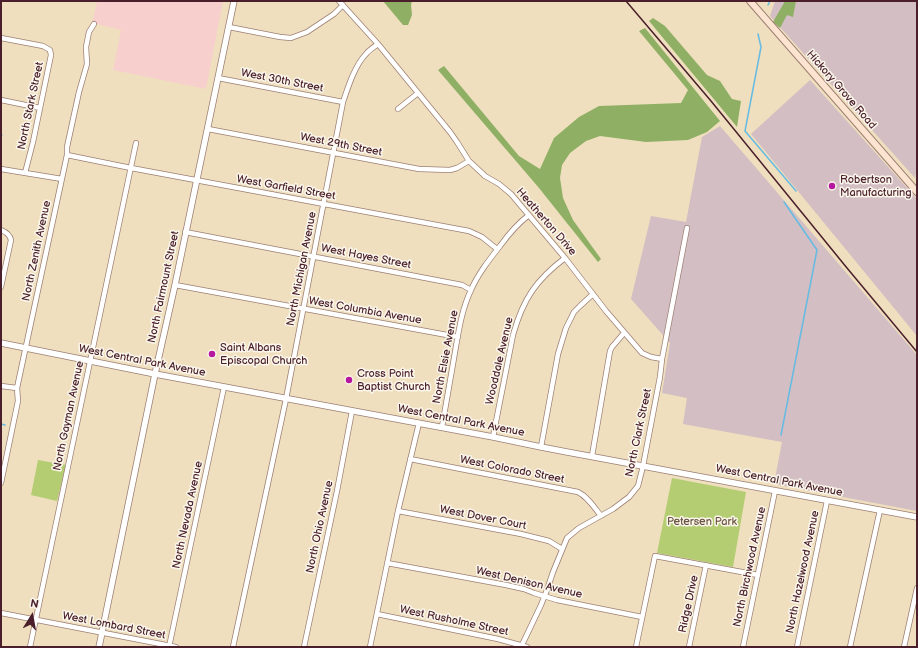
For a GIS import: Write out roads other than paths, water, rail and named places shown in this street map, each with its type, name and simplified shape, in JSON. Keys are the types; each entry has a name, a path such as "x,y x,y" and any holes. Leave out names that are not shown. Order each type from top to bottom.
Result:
{"main road":[{"name":"Hickory Grove Road","path":"750,1 917,192"}],"street":[{"name":"North Fairmount Street","path":"100,647 155,374 234,1"},
{"path":"229,26 291,38 307,32 334,14 341,3"},
{"name":"Heatherton Drive","path":"341,3 378,44 450,132 469,161 485,176 499,184 511,194 642,353 662,360"},
{"name":"North Zenith Avenue","path":"1,483 18,401 17,388 67,155 66,147 87,64 86,47 89,32 94,24"},
{"name":"North Stark Street","path":"1,38 43,46 50,50 51,55 34,142 25,174"},
{"name":"North Michigan Avenue","path":"233,647 286,399 343,102 350,81 360,62 365,54 378,44"},
{"name":"West 30th Street","path":"218,78 343,102"},
{"path":"398,109 418,93"},
{"path":"1,100 40,108"},
{"name":"West 29th Street","path":"208,129 419,169 450,170 469,161"},
{"name":"North Gayman Avenue","path":"30,647 136,143"},
{"name":"West Garfield Street","path":"67,155 469,231 482,237 497,249"},
{"path":"1,169 62,180"},
{"name":"North Elsie Avenue","path":"442,427 462,317 471,290 497,249 521,221 529,215"},
{"name":"North Clark Street","path":"521,646 545,597 553,572 567,538 579,528 613,509 629,497 638,486 660,377 687,228"},
{"path":"1,230 7,233 11,240 1,287"},
{"name":"West Hayes Street","path":"185,232 462,285 471,290"},
{"name":"Wooddale Avenue","path":"493,437 513,335 518,318 524,304 535,286 553,267 565,258"},
{"name":"West Columbia Avenue","path":"175,285 458,337"},
{"path":"541,447 558,354 566,328 574,312 593,294"},
{"path":"592,456 610,351 624,333"},
{"name":"West Central Park Avenue","path":"1,343 286,399 352,410 917,517"},
{"path":"1,386 17,388"},
{"name":"North Nevada Avenue","path":"169,646 224,386"},
{"name":"North Ohio Avenue","path":"304,647 338,491 352,410"},
{"path":"370,647 398,511 419,423"},
{"name":"West Colorado Street","path":"410,459 578,492 583,494 590,501 601,516"},
{"name":"North Birchwood Avenue","path":"743,647 775,491"},
{"name":"North Hazelwood Avenue","path":"797,647 827,501"},
{"path":"850,647 880,510"},
{"name":"West Dover Court","path":"398,511 521,534 549,541 562,549"},
{"path":"636,647 655,556 758,575"},
{"name":"West Denison Avenue","path":"387,563 506,585 524,589 557,600 642,617"},
{"name":"Ridge Drive","path":"689,647 706,565"},
{"path":"904,647 917,588"},
{"name":"West Lombard Street","path":"1,613 176,647"},
{"name":"West Rusholme Street","path":"377,614 476,634 527,647"}],"waterway":[{"path":"768,5 770,1"},
{"path":"758,34 761,47 745,131 796,191"},
{"path":"781,435 817,250 784,202"},
{"path":"1,424 5,425"}],"railway":[{"path":"626,1 711,101 917,352"}],"place":[{"name":"Robertson Manufacturing","path":"832,186"},
{"name":"Saint Albans Episcopal Church","path":"212,354"},
{"name":"Cross Point Baptist Church","path":"349,380"}],"park label":[{"name":"Petersen Park","path":"702,522"}]}
